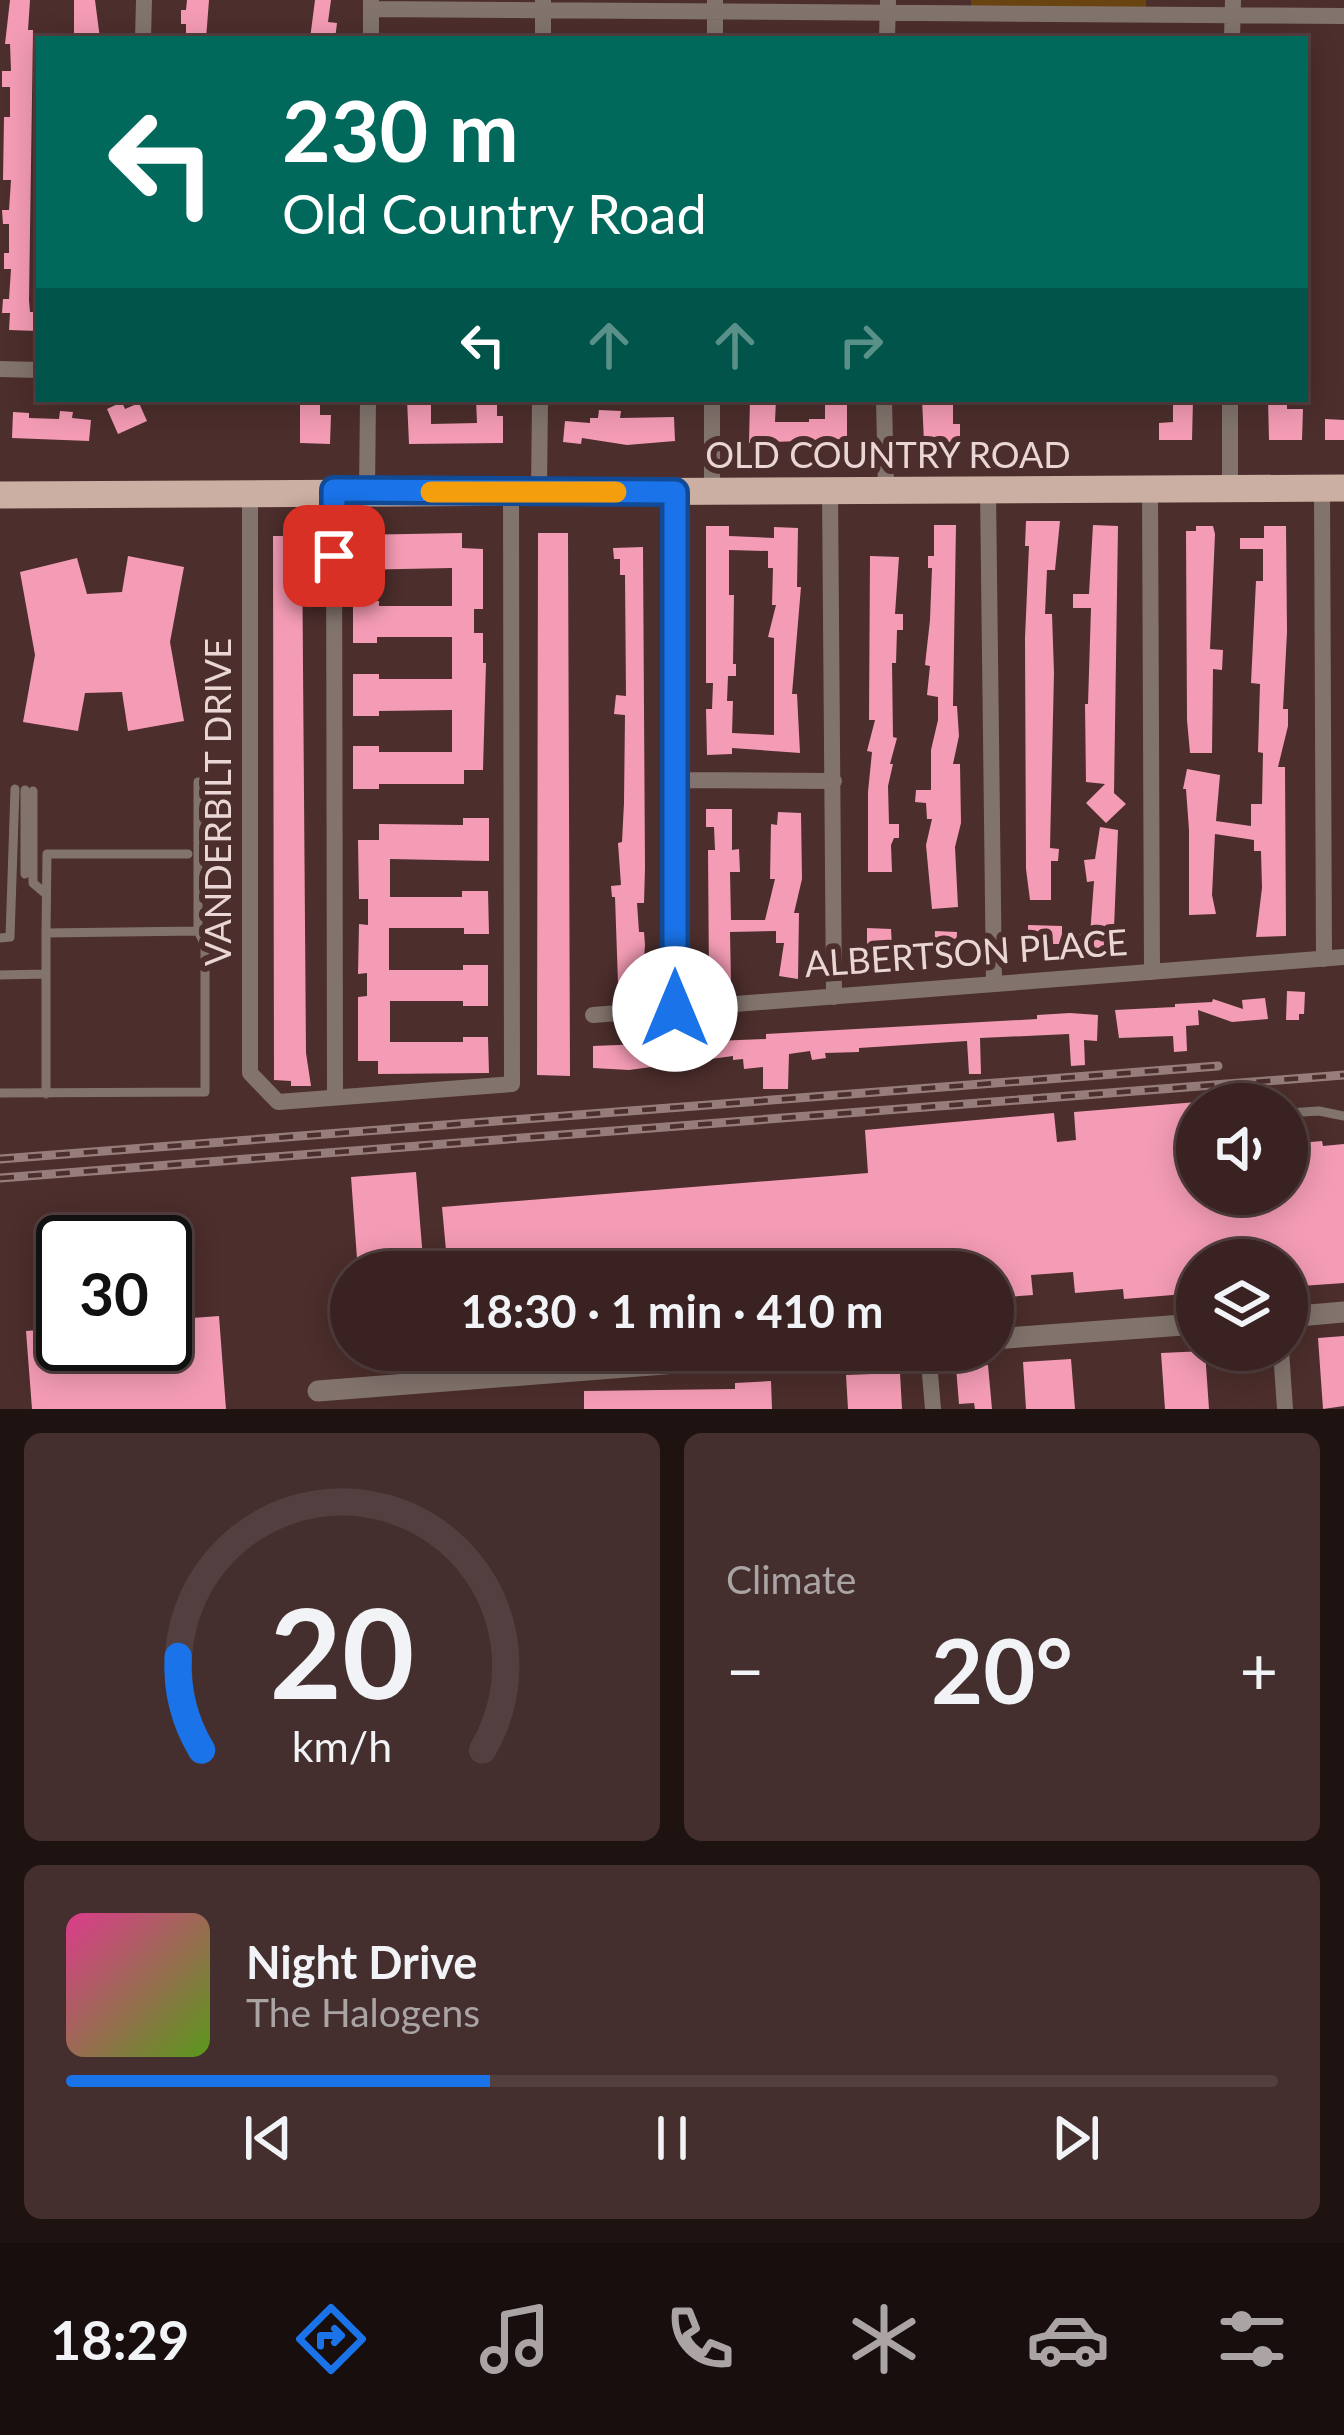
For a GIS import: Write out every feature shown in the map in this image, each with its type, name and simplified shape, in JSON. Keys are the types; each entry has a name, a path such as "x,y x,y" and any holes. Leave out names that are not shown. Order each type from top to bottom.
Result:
{"main road":[{"name":"OLD COUNTRY ROAD","path":"0,495 1333,488"}],"street":[{"path":"143,36 144,0"},
{"path":"371,36 371,5 1233,8 1344,16"},
{"path":"543,5 543,36"},
{"path":"0,369 36,370"},
{"path":"367,491 368,402"},
{"path":"334,490 335,1097 512,1084 525,492 540,402"},
{"path":"712,402 712,492"},
{"path":"884,402 886,491"},
{"path":"1230,402 1230,489"},
{"path":"1324,959 1323,778 1333,488"},
{"path":"988,490 994,984"},
{"path":"1150,490 1152,972"},
{"name":"VANDERBILT DRIVE","path":"250,491 250,1073 278,1102 335,1097"},
{"path":"830,491 834,997"},
{"path":"675,492 675,1009"},
{"path":"1323,778 1344,778"},
{"path":"675,780 834,781"},
{"name":"ALBERTSON PLACE","path":"593,1015 1344,957"},
{"path":"1308,1315 1344,1312"},
{"path":"1014,1337 1176,1326"},
{"path":"318,1391 569,1371"},
{"path":"930,1371 933,1409"},
{"path":"1282,1371 1285,1409"}],"lane":[{"path":"0,1093 205,1092 205,945 198,932 202,781 208,872"},
{"path":"24,790 26,874"},
{"path":"24,790 33,883 46,894"},
{"path":"0,938 10,937 24,790"},
{"path":"46,1094 47,854 188,854"},
{"path":"46,933 198,932"},
{"path":"5,975 46,974"},
{"path":"1308,1112 1344,1116"},
{"path":"423,1371 424,1382"}],"shaded area":[{"path":"971,0 1146,0 1146,13 971,9"}],"building":[{"path":"10,0 30,0 29,300 30,312 36,312 36,331 9,330 10,313 2,313 3,299 9,299 11,269 4,269 9,224 3,224 2,210 9,210 11,180 3,180 4,117 10,117 10,87 2,87 2,71 11,71 10,44 5,44"},
{"path":"74,0 95,0 100,36 74,36"},
{"path":"187,0 209,0 206,36 186,36 181,10 186,10"},
{"path":"315,0 331,0 328,22 337,23 335,36 310,36"},
{"path":"122,402 125,409 139,403 147,421 118,434 107,409"},
{"path":"300,402 320,402 320,415 331,415 330,444 300,443"},
{"path":"407,402 431,402 431,424 477,423 476,402 497,402 497,416 503,416 503,443 409,444"},
{"path":"750,402 776,402 775,422 809,422 825,419 825,402 847,402 847,439 749,443"},
{"path":"922,402 953,402 953,424 960,424 960,442 924,442"},
{"path":"1173,402 1193,402 1192,440 1159,440 1159,423 1173,422"},
{"path":"1268,402 1287,402 1287,409 1303,409 1302,440 1269,440"},
{"path":"599,410 621,411 620,418 674,417 675,441 627,445 582,438 581,444 563,442 565,421 590,423 590,418 598,418"},
{"path":"60,411 91,420 89,441 12,438 13,412 59,419"},
{"path":"1325,419 1344,420 1344,440 1325,440"},
{"path":"1026,521 1060,521 1055,570 1047,570 1045,614 1052,614 1054,673 1050,848 1059,849 1058,861 1051,861 1051,900 1030,900 1026,869"},
{"path":"934,525 956,525 953,706 957,706 959,736 953,764 960,764 961,823 955,847 958,907 932,909 926,845 932,819 927,819 926,803 915,802 916,790 931,790 931,750 938,720 938,697 927,695 930,666 925,665 932,568 928,568 928,556 934,556"},
{"path":"1093,525 1118,526 1114,793 1126,804 1106,823 1086,803 1105,784 1086,782 1091,608 1073,608 1073,594 1089,594"},
{"path":"706,526 729,526 729,536 774,538 774,527 798,528 797,587 801,587 792,694 797,694 800,753 732,748 732,754 707,755 706,709 712,709 713,683 706,683","holes":["729,550 768,551 768,568 773,568 772,605 776,605 768,637 774,638 774,735 732,733 728,676 736,676 736,664"]},
{"path":"1196,526 1213,526 1215,534 1210,649 1223,650 1222,670 1213,669 1212,753 1190,753 1187,720 1186,531 1196,531"},
{"path":"1264,526 1286,526 1283,709 1288,709 1288,726 1278,767 1285,767 1286,936 1256,937 1262,888 1261,851 1254,851 1254,840 1215,834 1212,895 1216,914 1189,915 1189,830 1183,789 1187,769 1220,775 1216,821 1251,826 1251,804 1262,804 1260,684 1251,683 1256,581 1263,581 1263,549 1240,549 1240,538 1264,538"},
{"path":"462,533 462,548 483,549 483,609 474,609 474,633 483,633 486,663 483,770 464,770 464,784 379,784 379,789 353,789 353,746 379,746 379,752 452,752 452,710 353,716 353,674 379,674 379,679 452,679 452,637 377,637 377,643 353,643 353,601 379,601 379,606 452,606 452,568 353,570 353,535"},
{"path":"538,533 568,533 570,1076 537,1075"},
{"path":"273,536 302,536 306,1053 311,1086 274,1080"},
{"path":"643,547 645,868 644,903 637,903 645,945 642,984 618,983 611,886 621,885 618,843 622,842 624,803 625,715 614,714 616,695 626,696 625,575 620,575 620,559 614,559 613,548"},
{"path":"128,556 184,567 170,642 184,721 128,731 122,692 85,693 78,731 23,722 35,655 20,572 77,558 87,594 122,592"},
{"path":"870,556 899,557 895,614 903,614 903,630 897,630 896,663 892,663 893,737 897,738 890,764 889,824 899,824 899,838 891,845 892,872 868,872 872,752 867,751 875,720 869,720"},
{"path":"706,809 732,809 732,850 739,849 740,872 730,872 731,920 765,920 775,879 770,879 771,824 777,825 778,812 801,813 802,879 794,913 799,913 798,979 779,976 784,943 776,943 776,931 730,932 731,982 709,982 708,850 715,850 714,827 706,827"},
{"path":"463,818 489,818 489,861 390,859 390,897 462,897 462,891 488,891 489,934 464,934 464,928 389,928 389,970 463,970 463,965 488,965 488,1006 463,1006 463,1001 390,1001 390,1042 463,1042 463,1037 488,1037 489,1073 378,1074 378,1061 358,1061 358,997 367,996 367,973 358,974 359,924 368,925 368,899 359,899 358,840 379,840 379,824 463,825"},
{"path":"1100,827 1118,830 1116,950 1074,945 1075,934 1090,935 1094,881 1087,882 1084,860 1095,859"},
{"path":"1028,925 1062,926 1062,944 1048,944 1048,951 1028,951"},
{"path":"867,928 891,929 893,963 867,964"},
{"path":"935,931 957,932 956,956 934,956"},
{"path":"1287,991 1305,992 1304,1014 1299,1014 1299,1020 1286,1020"},
{"path":"1265,998 1268,1019 1232,1022 1198,1010 1199,1025 1186,1026 1187,1051 1174,1052 1173,1036 1119,1038 1115,1010 1175,1007 1213,999 1243,1009 1242,1000"},
{"path":"1037,1015 1098,1015 1097,1041 1084,1040 1085,1065 1071,1066 1069,1034 980,1038 981,1074 969,1074 967,1041 859,1048 859,1052 825,1053 826,1058 812,1060 810,1051 789,1054 788,1089 763,1089 763,1067 744,1069 743,1059 733,1060 733,1056 629,1070 593,1068 593,1046 766,1039 766,1034 1037,1019"},
{"path":"1176,1104 1176,1215 1308,1215 1308,1142 1344,1144 1344,1283 1308,1286 1308,1239 1176,1239 1176,1295 1124,1299 1123,1289 1075,1293 1073,1272 1031,1275 1033,1295 1014,1296 1014,1251 446,1251 442,1207 868,1173 865,1130 1054,1113 1057,1142 1076,1140 1074,1112"},
{"path":"416,1172 422,1251 356,1251 351,1177"},
{"path":"219,1316 226,1409 32,1409 26,1331 36,1330 36,1371 192,1371 192,1318"},
{"path":"1344,1336 1344,1406 1323,1409 1318,1338"},
{"path":"1176,1352 1176,1371 1206,1371 1209,1409 1165,1409 1161,1353"},
{"path":"1071,1359 1075,1409 1026,1409 1023,1362"},
{"path":"956,1371 989,1371 992,1409 959,1404"},
{"path":"900,1373 902,1409 848,1409 846,1375"},
{"path":"771,1381 772,1409 584,1409 584,1391 735,1389 735,1383"}],"railway":[{"path":"0,1159 1218,1066"},
{"path":"0,1178 1344,1075"}],"slow traffic":[{"path":"431,492 616,492"}],"route":[{"path":"334,556 334,490 675,492 675,1009"}]}
